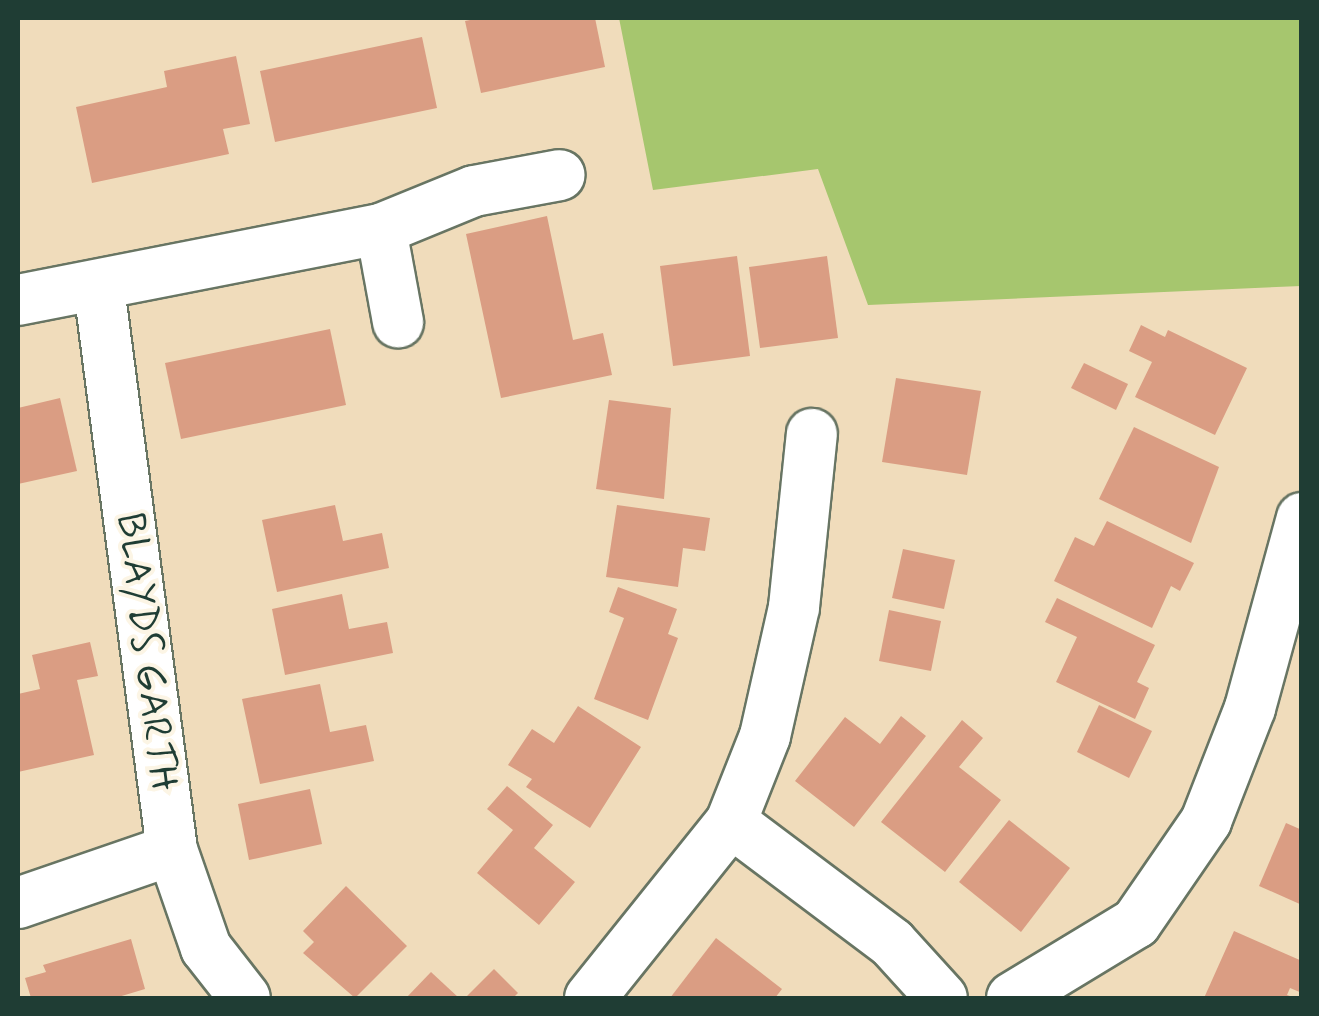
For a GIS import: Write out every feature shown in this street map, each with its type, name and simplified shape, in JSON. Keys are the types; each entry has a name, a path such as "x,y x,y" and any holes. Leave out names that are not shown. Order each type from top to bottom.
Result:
{"street":[{"path":"18,300 100,288 381,229 474,190 560,175"},
{"path":"381,229 398,322"},
{"name":"BLAYDS GARTH","path":"100,288 172,850 206,948 245,998"},
{"path":"590,998 730,822 766,736 794,606 812,434"},
{"path":"1012,998 1136,923 1206,821 1250,708 1302,518"},
{"path":"730,822 892,943 942,998"},
{"path":"18,903 172,850"}],"green space":[{"path":"619,18 1301,18 1301,286 868,305 818,169 653,190"}],"building":[{"path":"595,18 605,67 481,93 465,21"},
{"path":"422,37 437,108 275,142 260,71"},
{"path":"236,56 250,124 223,129 229,154 92,183 76,107 167,87 164,71"},
{"path":"547,216 573,340 603,333 612,375 501,398 466,234"},
{"path":"737,256 750,356 673,366 660,266"},
{"path":"827,256 838,338 760,348 749,267"},
{"path":"1141,325 1165,337 1168,330 1247,368 1215,435 1135,397 1152,362 1129,351"},
{"path":"330,329 346,405 181,439 165,363"},
{"path":"1084,363 1128,384 1116,410 1071,388"},
{"path":"896,378 981,391 967,475 882,462"},
{"path":"60,398 77,471 18,484 18,408"},
{"path":"609,400 671,408 664,499 596,489"},
{"path":"1134,427 1219,467 1191,543 1099,499"},
{"path":"335,505 343,541 382,533 389,568 277,592 262,520"},
{"path":"617,505 710,518 705,551 683,548 678,587 606,577"},
{"path":"1107,521 1194,563 1180,591 1171,586 1152,628 1054,581 1075,537 1094,546"},
{"path":"903,549 955,560 944,609 892,598"},
{"path":"618,587 677,609 668,634 678,638 648,720 594,699 624,618 609,612"},
{"path":"342,594 349,629 387,622 393,653 285,675 272,609"},
{"path":"1057,598 1155,645 1137,682 1149,688 1135,719 1056,682 1077,637 1045,622"},
{"path":"889,610 941,621 931,671 879,661"},
{"path":"90,642 98,676 77,680 94,755 18,772 18,694 40,689 32,655"},
{"path":"320,684 330,732 366,725 374,761 260,784 242,699"},
{"path":"1099,705 1152,731 1129,778 1077,752"},
{"path":"578,706 641,747 590,828 526,787 532,779 508,765 532,729 554,743"},
{"path":"901,716 926,736 854,827 795,781 845,717 880,744"},
{"path":"962,720 983,738 959,767 1001,800 945,872 881,822"},
{"path":"507,786 553,825 534,848 575,882 539,925 477,873 513,830 487,809"},
{"path":"310,789 322,844 249,860 238,804"},
{"path":"1009,820 1070,868 1021,932 959,882"},
{"path":"1286,823 1302,830 1302,905 1259,886"},
{"path":"346,886 407,946 355,998 303,953 314,942 303,931"},
{"path":"1234,931 1302,961 1302,993 1290,988 1287,995 1296,998 1204,998"},
{"path":"716,938 782,989 775,998 670,998"},
{"path":"131,939 145,989 115,998 31,998 25,978 46,972 43,965"},
{"path":"494,969 518,993 513,998 465,998"},
{"path":"431,972 459,998 406,998"}]}
